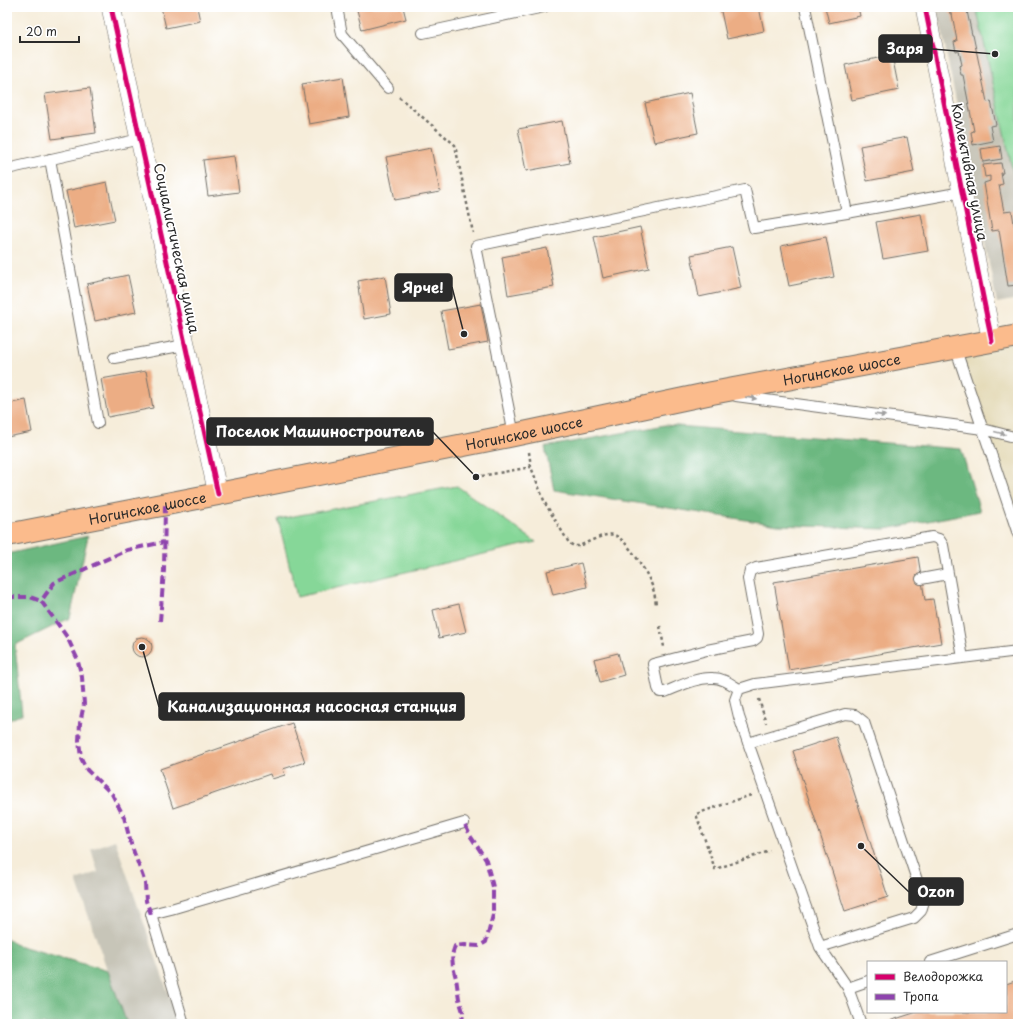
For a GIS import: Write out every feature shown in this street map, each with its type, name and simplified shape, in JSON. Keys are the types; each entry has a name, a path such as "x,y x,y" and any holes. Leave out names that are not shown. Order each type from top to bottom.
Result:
{"highway":[{"name":"Ногинское шоссе","path":"7,535 218,494 712,393 1018,336"}],"street":[{"name":"Социалистическая улица","path":"111,7 218,494"},
{"name":"Коллективная улица","path":"925,7 992,341"}],"lane":[{"path":"337,7 342,34 388,88"},
{"path":"423,33 544,7"},
{"path":"805,7 847,213"},
{"path":"7,169 140,139"},
{"path":"50,159 98,423"},
{"path":"520,433 476,246 746,190 754,228 962,192"},
{"path":"114,358 185,345"},
{"path":"955,347 1018,534"},
{"path":"712,393 983,429 1018,438"},
{"path":"963,658 943,545 940,539 932,537 756,568 750,572 748,580 758,634 757,638 753,641 707,650 653,664 658,688 660,692 665,692 699,679 714,678 739,689 755,684 963,658 1018,651"},
{"path":"921,578 948,574"},
{"path":"739,689 735,700 739,717 820,947 848,988 861,1024"},
{"path":"748,743 845,714 855,715 864,722 924,901 921,912 914,918 820,947"},
{"path":"184,1024 151,914 171,910 464,823"},
{"path":"933,961 1018,934"},
{"path":"848,988 867,981"}],"path":[{"path":"388,88 455,145 476,246"},
{"path":"520,433 545,503 569,543 574,546 579,546 608,535 614,534 619,537 632,551 647,573 653,588 656,604"},
{"path":"476,477 531,467"},
{"path":"660,626 665,653"},
{"path":"759,698 770,737"},
{"path":"765,790 696,814 715,869 784,846"}],"shaded area":[{"path":"937,7 976,7 1018,195 1018,299 997,303"},
{"path":"1018,336 1018,534 955,347"},
{"path":"115,840 179,1024 126,1024 76,880 98,872 91,849"}],"green space":[{"path":"976,7 1018,7 1018,195"},
{"path":"665,425 961,449 980,511 886,529 778,525 554,490 545,447"},
{"path":"457,486 536,542 297,597 278,519"},
{"path":"88,536 70,618 15,645 22,714 7,721 7,554"},
{"path":"7,938 14,944 108,971 127,1024 7,1024"}],"building":[{"path":"161,7 197,7 200,21 166,28"},
{"path":"356,7 403,7 406,19 362,30"},
{"path":"720,7 759,7 764,31 727,39"},
{"path":"825,7 858,7 860,16 829,23"},
{"path":"949,7 968,7 969,11 967,11 987,102 991,101 996,125 990,126 993,141 973,145 971,132 974,131 963,75 961,75 959,66 962,65 959,51 956,52 954,42 957,41 952,14 950,14"},
{"path":"892,55 899,90 852,100 845,65"},
{"path":"343,77 349,117 309,124 302,84"},
{"path":"90,88 96,133 52,139 45,94"},
{"path":"690,93 698,133 654,142 645,103"},
{"path":"562,121 570,163 526,171 518,129"},
{"path":"907,137 914,172 867,181 860,146"},
{"path":"1000,146 1002,159 983,162 981,149"},
{"path":"431,148 440,192 395,200 386,157"},
{"path":"234,156 239,192 208,196 203,160"},
{"path":"1001,163 1003,184 999,185 1004,212 1012,211 1018,242 1018,285 1008,286 999,230 992,231 984,183 990,181 990,176 985,177 983,165"},
{"path":"107,182 115,220 74,228 66,191"},
{"path":"921,214 928,251 883,259 876,222"},
{"path":"640,227 649,268 603,278 594,237"},
{"path":"826,237 834,277 789,286 781,246"},
{"path":"732,247 741,288 699,297 691,255"},
{"path":"547,248 554,287 508,295 502,257"},
{"path":"128,275 136,312 95,321 87,284"},
{"path":"385,276 391,314 364,319 358,281"},
{"path":"481,304 488,342 448,349 441,311"},
{"path":"146,371 153,408 108,417 101,379"},
{"path":"26,400 32,432 7,437 7,404"},
{"path":"918,557 925,600 933,599 941,643 789,670 774,582"},
{"path":"581,563 587,587 553,595 547,571"},
{"path":"459,604 466,632 439,638 433,610"},
{"path":"138,637 146,637 152,643 152,651 146,657 138,657 132,651 132,643"},
{"path":"618,653 624,675 600,682 594,659"},
{"path":"292,723 305,762 283,769 285,775 272,779 270,774 173,808 160,769"},
{"path":"836,737 888,897 845,911 793,751"},
{"path":"1018,980 1018,1024 880,1024 914,1013 1007,1013 1007,984"}],"marked path":[{"path":"160,621 164,570 165,504"},
{"path":"151,914 146,901 145,883 131,844 124,817 112,794 87,770 81,758 79,741 80,723 84,704 82,677 77,658 67,637 41,601 54,583 127,550 164,542"},
{"path":"7,597 30,597 41,601"},
{"path":"462,1024 463,1012 459,999 452,955 455,946 479,946 486,942 493,915 493,887 486,860 464,823"}],"cycle path":[{"path":"111,7 218,494"},
{"path":"925,7 992,341"}],"place":[{"name":"Заря","path":"995,54"},
{"name":"Ярче!","path":"464,334"},
{"name":"Поселок Машиностроитель","path":"476,477"},
{"name":"Канализационная насосная станция","path":"142,647"},
{"name":"Ozon","path":"861,846"}]}
